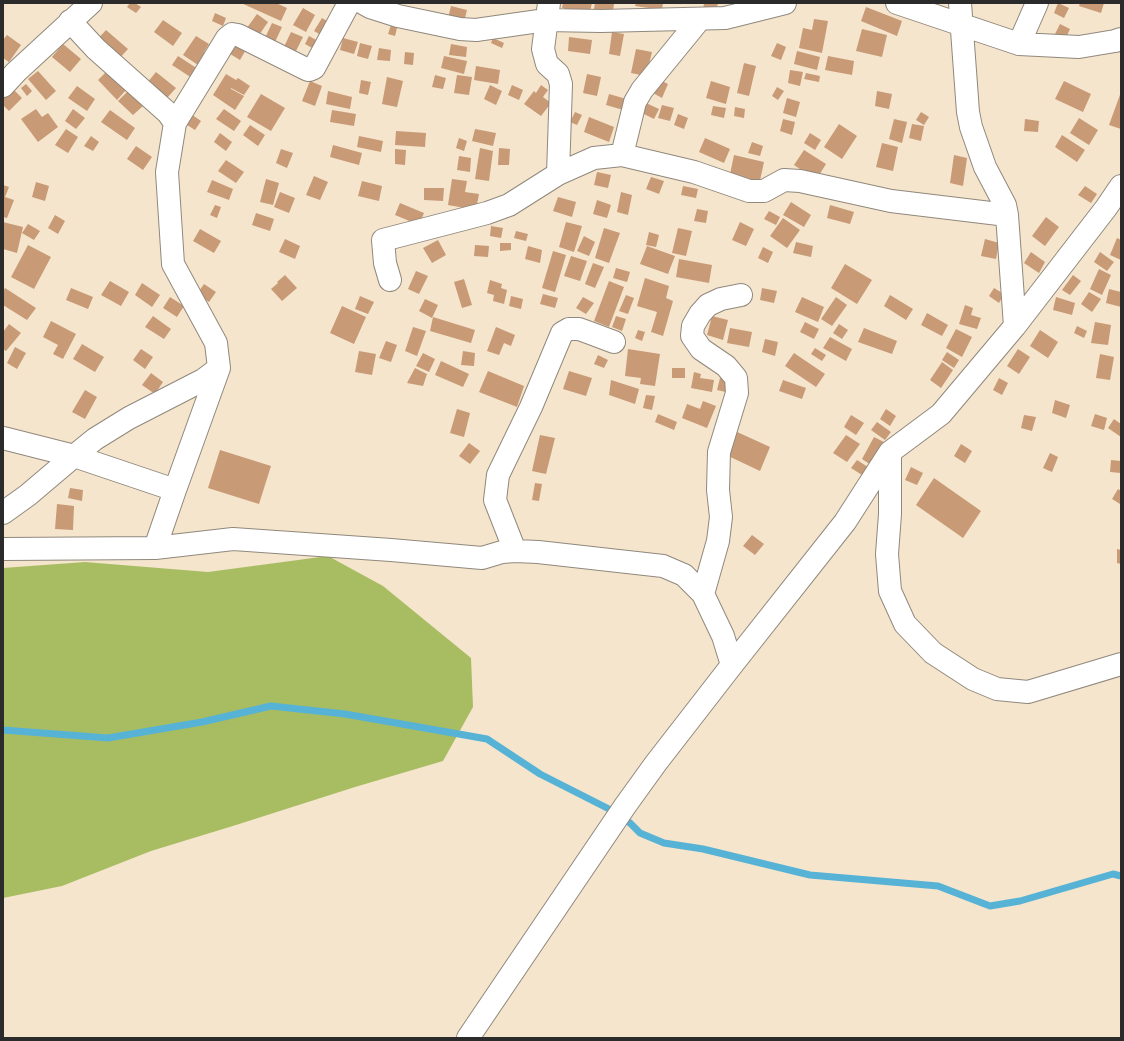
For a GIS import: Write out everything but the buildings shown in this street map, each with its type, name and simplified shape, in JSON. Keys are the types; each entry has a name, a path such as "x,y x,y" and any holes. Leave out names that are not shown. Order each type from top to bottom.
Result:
{"street":[{"path":"3,86 70,21 91,3"},
{"path":"155,548 219,368 216,343 173,264 166,172 175,124 227,38 232,34 238,35 309,70 314,68 318,63 349,3"},
{"path":"363,3 370,7 399,9 460,30 476,30 547,11 601,21 700,19 725,18 763,6 785,3"},
{"path":"897,3 1019,44 1079,47 1121,39"},
{"path":"960,3 968,112 971,127 986,167 1005,205 1007,216 1015,326"},
{"path":"1019,44 1037,3"},
{"path":"547,11 543,49 547,64 558,74 561,84 558,174"},
{"path":"622,155 635,102 642,90 700,19"},
{"path":"70,21 96,49 168,113 175,124"},
{"path":"390,280 383,240 487,213 509,205 558,174 594,158 622,155 694,172 748,191 764,191 784,180 800,181 891,201 1007,216"},
{"path":"468,1038 656,763 732,664 845,522 890,452 940,414 1015,326 1106,208 1121,186"},
{"path":"703,594 718,542 721,517 718,490 719,452 737,393 736,378 726,366 700,350 692,336 693,326 700,314 708,305 721,299 741,295"},
{"path":"515,551 495,500 498,475 531,407 562,333 569,329 579,329 614,342"},
{"path":"3,513 28,495 95,439 129,418 203,380 219,368"},
{"path":"3,438 74,456 175,490"},
{"path":"890,452 890,514 887,554 890,591 905,624 933,652 973,680 997,689 1028,692 1121,664"},
{"path":"3,549 155,548 233,539 482,558 502,552 538,552 663,566 684,575 703,594 724,636 732,664"}],"green space":[{"path":"328,556 383,586 471,658 473,707 443,761 151,851 62,886 3,898 3,568 85,562 208,572"}],"waterway":[{"path":"3,730 108,738 202,722 271,706 345,714 487,739 540,774 609,809 630,823 640,833 664,843 703,849 810,875 938,886 990,906 1020,901 1113,874 1121,876"}]}
